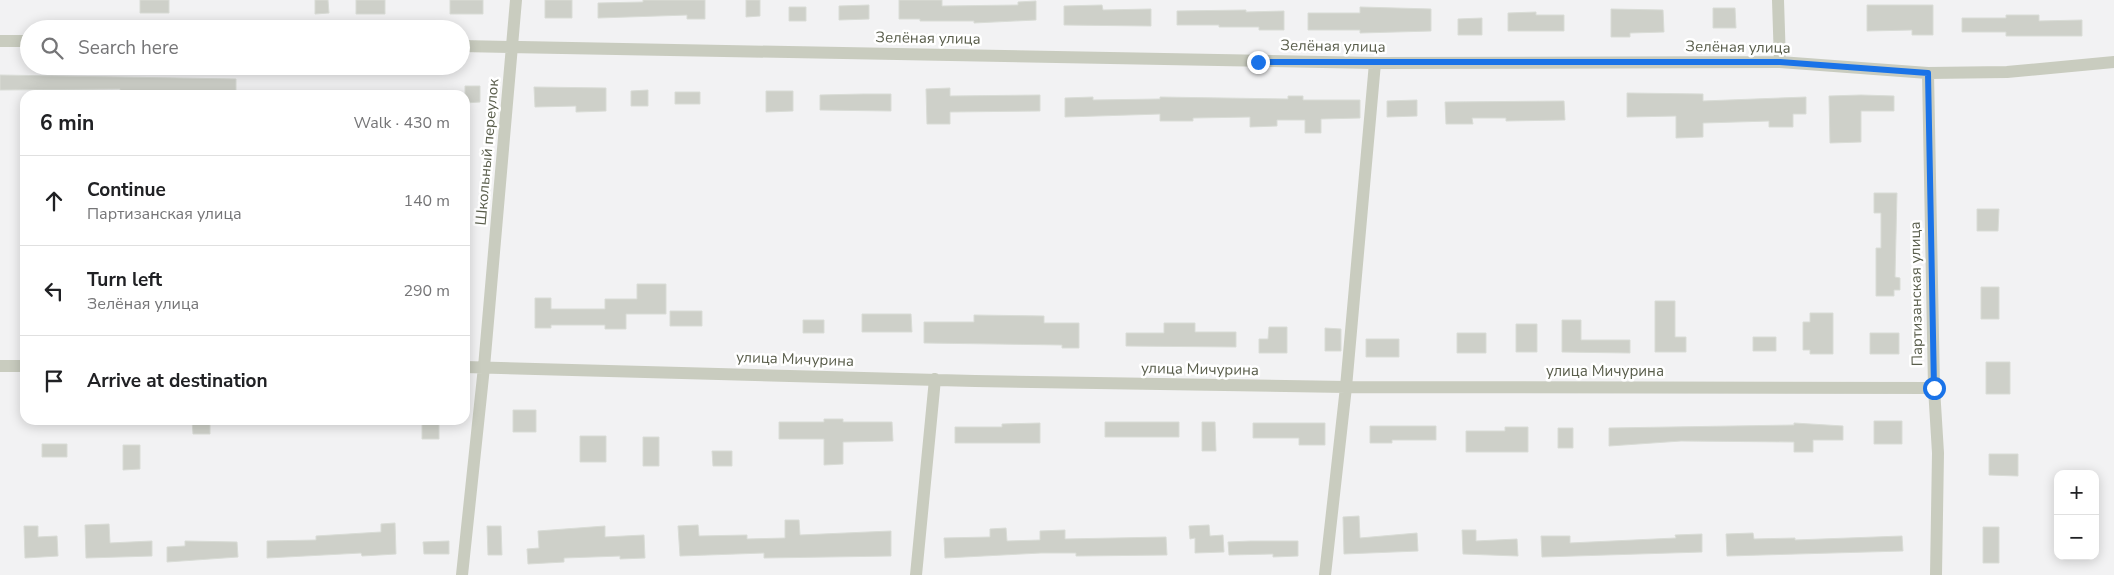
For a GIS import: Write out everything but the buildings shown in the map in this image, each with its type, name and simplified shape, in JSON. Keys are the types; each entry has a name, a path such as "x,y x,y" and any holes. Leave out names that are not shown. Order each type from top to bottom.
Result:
{"street":[{"name":"Школьный переулок","path":"462,575 484,367 516,0"},
{"path":"1778,0 1780,62"},
{"path":"0,41 20,41"},
{"name":"Зелёная улица","path":"470,46 1375,63 1780,62 1928,73 2007,72 2114,62"},
{"path":"1325,575 1346,387 1375,63"},
{"name":"Партизанская улица","path":"1928,73 1934,388 1938,453 1936,575"},
{"path":"0,366 20,366"},
{"name":"улица Мичурина","path":"470,367 1346,387 1934,388"},
{"path":"916,575 935,379"}],"route":[{"path":"1258,62 1780,62 1928,73 1934,388"}]}
